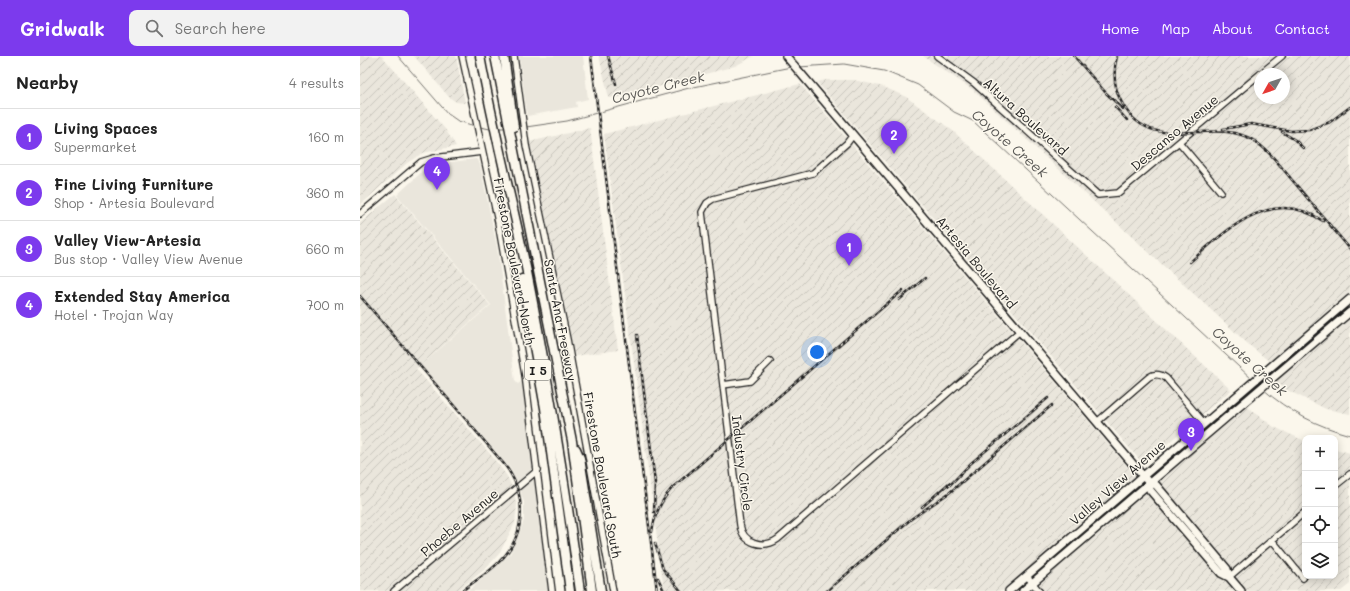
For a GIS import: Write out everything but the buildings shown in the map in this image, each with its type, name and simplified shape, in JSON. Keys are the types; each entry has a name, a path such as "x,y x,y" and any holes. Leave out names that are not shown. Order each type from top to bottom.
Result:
{"highway":[{"name":"I 5","path":"476,56 490,116 522,276 544,400 570,591"},
{"path":"480,56 490,116"},
{"path":"495,56 509,114"},
{"path":"504,56 509,114"},
{"name":"Santa Ana Freeway","path":"509,114 514,125 513,141 572,441 592,591"},
{"path":"497,150 526,272 548,382 566,485 580,591"},
{"path":"572,441 580,458 601,591"}],"main road":[{"name":"Artesia Boulevard","path":"786,56 1149,483 1150,490 1221,573 1229,577 1241,591"},
{"name":"Valley View Avenue","path":"1009,591 1350,299"},
{"name":"Valley View Avenue","path":"1023,591 1350,312"},
{"path":"1082,528 1088,535"}],"street":[{"name":"Firestone Boulevard North","path":"462,56 474,119 505,259 525,375 552,591"},
{"name":"Firestone Boulevard South","path":"514,56 524,138 567,340 613,591"},
{"name":"Altura Boulevard","path":"937,56 974,83 1098,195"},
{"name":"Descanso Avenue","path":"1267,68 1282,56"},
{"name":"Descanso Avenue","path":"1098,195 1118,194 1254,79"},
{"name":"Industry Circle","path":"853,135 847,143 813,173 713,199 704,207 702,217 740,528 744,536 749,541 765,545 778,539 1020,331"},
{"path":"1179,142 1221,192"},
{"path":"360,214 421,162 434,158 482,152"},
{"path":"723,385 750,381 770,361"},
{"path":"1097,422 1149,377 1153,374 1159,374 1166,378 1204,423"},
{"name":"Phoebe Avenue","path":"394,591 538,470"},
{"path":"1338,484 1350,474"},
{"path":"1229,577 1302,515"},
{"path":"1272,540 1302,577"},
{"path":"1027,576 1040,591"}],"shaded area":[{"path":"360,56 382,56 445,129 456,146 423,153 407,163 360,205"},
{"path":"414,56 456,56 465,103 456,102 449,97"},
{"path":"519,56 583,56 588,99 576,102 577,107 527,116"},
{"path":"599,56 754,56 735,66 620,97 609,98"},
{"path":"923,56 1350,56 1350,294 1270,362 1248,344 973,90"},
{"path":"826,80 854,80 884,87 906,97 953,131 1231,390 1143,464 817,82"},
{"path":"800,84 1136,477 1004,591 664,591 604,134"},
{"path":"590,128 618,350 575,356 529,142"},
{"path":"476,159 480,164 497,247 515,381 518,384 523,380 548,591 468,591 510,554 524,520 524,502 510,468 421,365 491,305 397,195 424,170 434,164"},
{"path":"395,194 490,305 416,369 491,455 507,476 517,504 515,523 499,554 484,570 457,591 360,591 360,223"},
{"path":"1350,316 1350,414 1326,409 1285,389 1275,381"},
{"path":"1246,406 1274,427 1302,440 1302,579 1338,579 1338,450 1350,453 1350,584 1341,591 1030,591"}],"waterway":[{"name":"Coyote Creek","path":"398,56 448,114 458,121 475,126"},
{"name":"Coyote Creek","path":"799,67 844,64 884,71 918,85 954,112 973,121 1252,379"},
{"name":"Coyote Creek","path":"526,127 567,121 689,88 791,67"},
{"name":"Coyote Creek","path":"480,127 490,129"},
{"name":"Coyote Creek","path":"498,128 506,128"},
{"name":"Coyote Creek","path":"1263,389 1283,405 1315,423 1350,435"}],"railway":[{"path":"591,56 657,591"},
{"path":"608,56 616,84"},
{"path":"1074,56 1106,93 1123,109"},
{"path":"1117,56 1115,68 1117,92 1122,103 1134,119 1149,128 1165,132 1183,133 1219,131 1236,133 1253,140 1274,159 1350,249"},
{"path":"1115,107 1127,120"},
{"path":"1223,129 1251,124 1291,131 1309,130 1330,122 1350,107"},
{"path":"1282,132 1295,140 1303,148"},
{"path":"1190,262 1235,225 1251,216 1268,210 1286,208 1304,211 1323,221"},
{"path":"899,300 925,278"},
{"path":"652,532 654,520 659,508 672,488 903,290"},
{"path":"360,296 504,464 512,475 517,488 521,513 515,539 509,550 496,565 462,591"},
{"path":"637,335 655,483 654,512"},
{"path":"949,486 970,464 1048,398"},
{"path":"827,591 911,519 949,493 1052,405"},
{"path":"922,507 949,483"},
{"path":"655,543 663,569 681,591"},
{"path":"658,578 664,591"}],"place":[{"name":"Fine Living Furniture","path":"894,154"},
{"name":"Extended Stay America","path":"437,190"},
{"name":"Living Spaces","path":"849,266"},
{"name":"Valley View-Artesia","path":"1191,451"}]}
